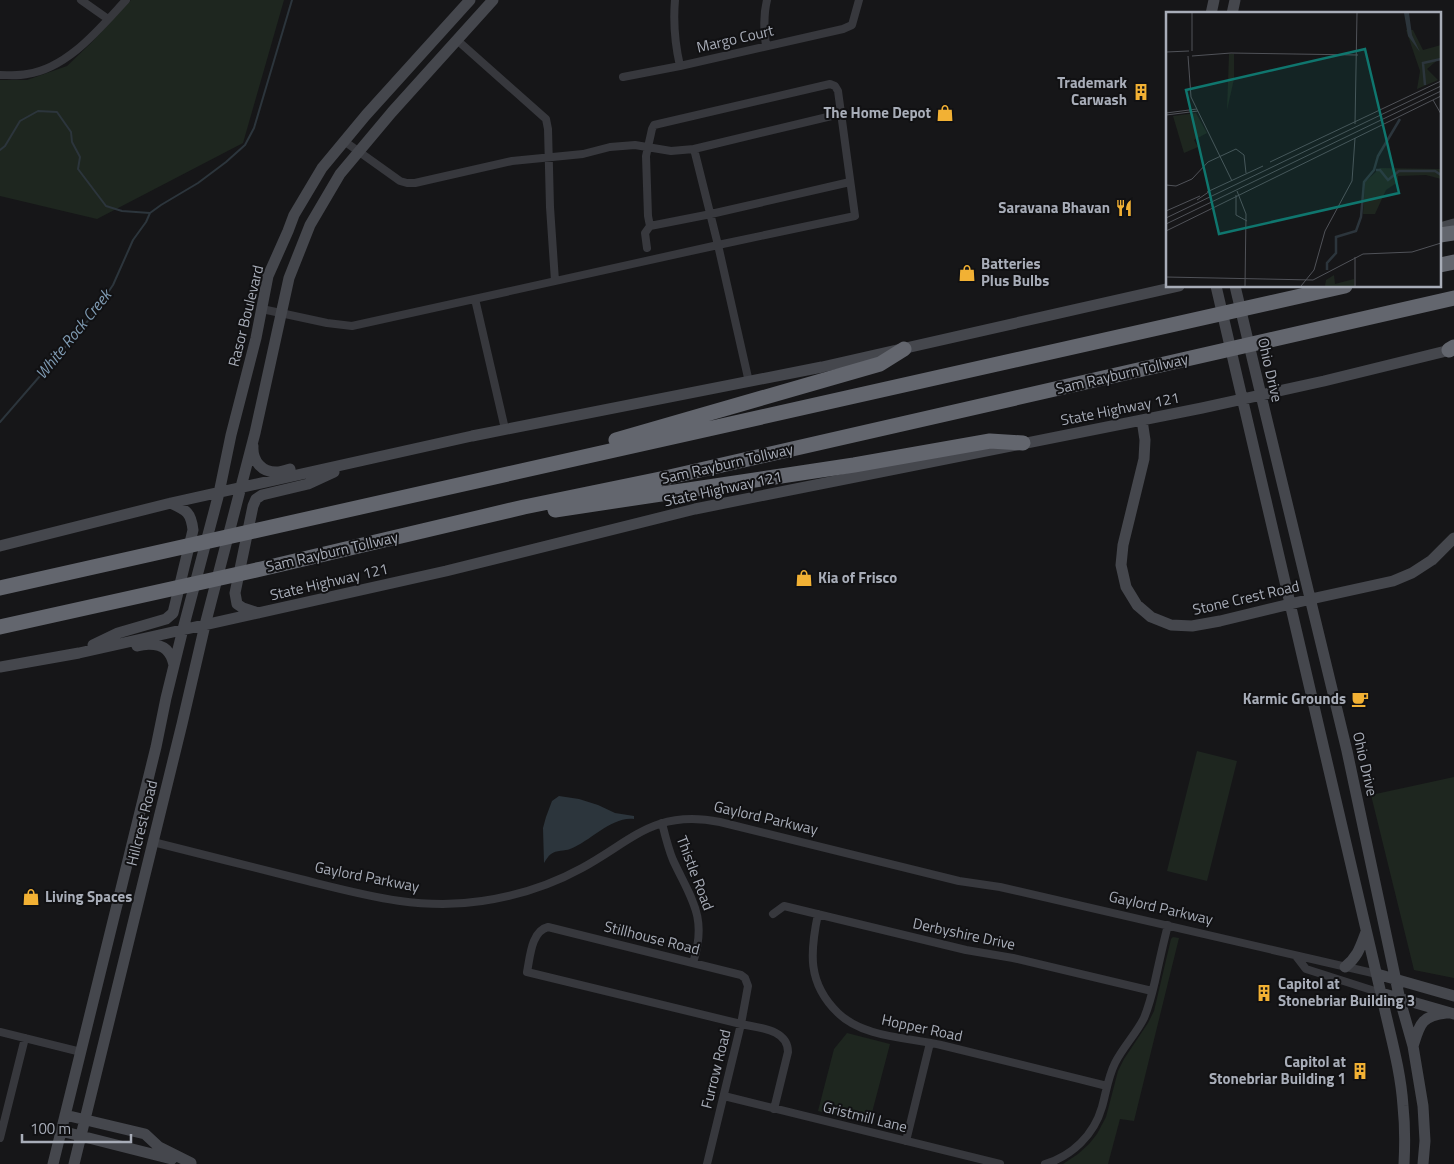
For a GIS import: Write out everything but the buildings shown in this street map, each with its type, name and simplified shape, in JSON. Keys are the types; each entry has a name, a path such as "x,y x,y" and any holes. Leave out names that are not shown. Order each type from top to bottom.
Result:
{"highway":[{"path":"0,588 1336,288"},
{"name":"Sam Rayburn Tollway","path":"0,627 262,569 524,507 684,474 1454,298"},
{"path":"545,466 603,444 880,364 904,349"},
{"path":"524,507 554,510 854,465 990,441 1023,443"}],"main road":[{"name":"Rasor Boulevard","path":"219,493 231,435 256,338 268,276 294,215 322,168 344,141 470,0"},
{"path":"240,489 254,436 289,278 310,225 340,174 392,112 493,0"},
{"path":"0,546 354,462 505,429 749,382 904,349 1170,288"},
{"path":"1216,288 1398,1068 1404,1106 1404,1164"},
{"name":"Ohio Drive","path":"1236,288 1347,751 1400,1000 1413,1046 1423,1106 1425,1141 1423,1164"},
{"name":"State Highway 121","path":"0,667 79,653 446,570 695,508 1142,420 1324,381 1452,348"},
{"name":"Stone Crest Road","path":"1142,420 1146,440 1144,458 1121,565 1126,587 1136,605 1151,617 1171,625 1192,626 1220,621 1393,580 1412,573 1432,560 1454,538"},
{"path":"254,436 253,457 262,468 270,471 278,472 318,463 354,462"},
{"path":"258,613 237,604 235,593 256,499 262,495 308,484 354,462"},
{"name":"Hillcrest Road","path":"74,1164 205,625 240,489"},
{"name":"Hillcrest Road","path":"53,1164 156,747 174,665 219,493"},
{"path":"79,653 118,633 154,624 166,619 173,613 193,530 192,519 186,510 171,504"},
{"path":"79,653 110,651 147,644 164,648 169,653 174,665"},
{"path":"134,837 153,842"},
{"path":"1345,967 1355,959 1366,932"},
{"name":"Gaylord Parkway","path":"1377,974 1454,996"},
{"name":"Gaylord Parkway","path":"1381,993 1400,1000 1451,1013"},
{"path":"1413,1046 1419,1028 1426,1018 1434,1014 1451,1013"},
{"path":"65,1115 145,1134 159,1147 192,1164"},
{"path":"61,1131 192,1164"}],"street":[{"path":"81,0 108,19"},
{"path":"0,75 29,74 46,69 71,56 126,0"},
{"path":"675,0 675,45 680,66"},
{"path":"766,46 764,12 767,0"},
{"name":"Margo Court","path":"623,77 843,29 852,25 858,0"},
{"path":"457,40 546,119 555,281"},
{"path":"262,309 327,324 352,326 855,216 838,91 830,84 654,125 646,156 650,226"},
{"path":"344,141 407,184 512,161 583,154 610,147 635,145 672,151 694,149 840,114"},
{"path":"694,149 711,214 749,382"},
{"path":"647,248 645,233 650,226 850,182"},
{"path":"475,299 505,429"},
{"name":"Gaylord Parkway","path":"153,842 384,899 410,903 448,904 474,902 526,891 549,883 589,863 635,834 662,823 705,819 959,881 1000,887 1377,974"},
{"name":"Thistle Road","path":"662,823 671,854 693,899 697,912 699,939 693,963"},
{"name":"Derbyshire Drive","path":"773,914 784,906 966,950 1013,958 1152,991"},
{"name":"Hopper Road","path":"818,914 812,945 813,964 818,984 831,1006 845,1019 866,1030 880,1034 930,1043 1107,1086"},
{"path":"1050,1163 1075,1148 1089,1134 1100,1113 1115,1063 1145,1016 1168,925"},
{"name":"Stillhouse Road","path":"742,1024 527,972 536,937 541,930 548,927 742,975 747,981"},
{"name":"Gaylord Parkway","path":"1296,956 1306,969 1381,993"},
{"name":"Furrow Road","path":"707,1164 742,1024 747,981"},
{"path":"742,1024 778,1034 787,1043 788,1054 774,1109"},
{"path":"0,1032 81,1052"},
{"path":"0,1135 25,1038"},
{"path":"906,1141 930,1043"},
{"name":"Gristmill Lane","path":"724,1096 1000,1164"}],"shaded area":[{"path":"131,0 284,0 243,143 97,219 0,196 0,80 27,80 67,66"},
{"path":"1197,751 1237,761 1207,881 1167,871"},
{"path":"1454,777 1454,978 1414,970 1371,795"},
{"path":"559,796 579,799 615,813 634,816 634,819 618,821 568,850 553,853 544,863 543,828 552,801"},
{"path":"1173,937 1179,938 1134,1121 1120,1119 1108,1164 1063,1164 1089,1144 1106,1117 1118,1071 1154,1011"},
{"path":"847,1033 890,1044 869,1124 818,1111 834,1049"}],"waterway":[{"name":"White Rock Creek","path":"0,422 92,316 113,285 133,240 150,213 198,183 245,145 254,128 292,0"},
{"path":"0,150 5,146 20,121 38,111 57,112 71,132 72,142 80,157 78,169 106,206 122,211 150,213"}],"place":[{"name":"Trademark Carwash","path":"1141,92"},
{"name":"The Home Depot","path":"945,113"},
{"name":"Saravana Bhavan","path":"1124,208"},
{"name":"Batteries Plus Bulbs","path":"967,273"},
{"name":"Kia of Frisco","path":"804,578"},
{"name":"Karmic Grounds","path":"1360,699"},
{"name":"Living Spaces","path":"31,897"},
{"name":"Capitol at Stonebriar Building 3","path":"1264,993"},
{"name":"Capitol at Stonebriar Building 1","path":"1360,1071"}]}
